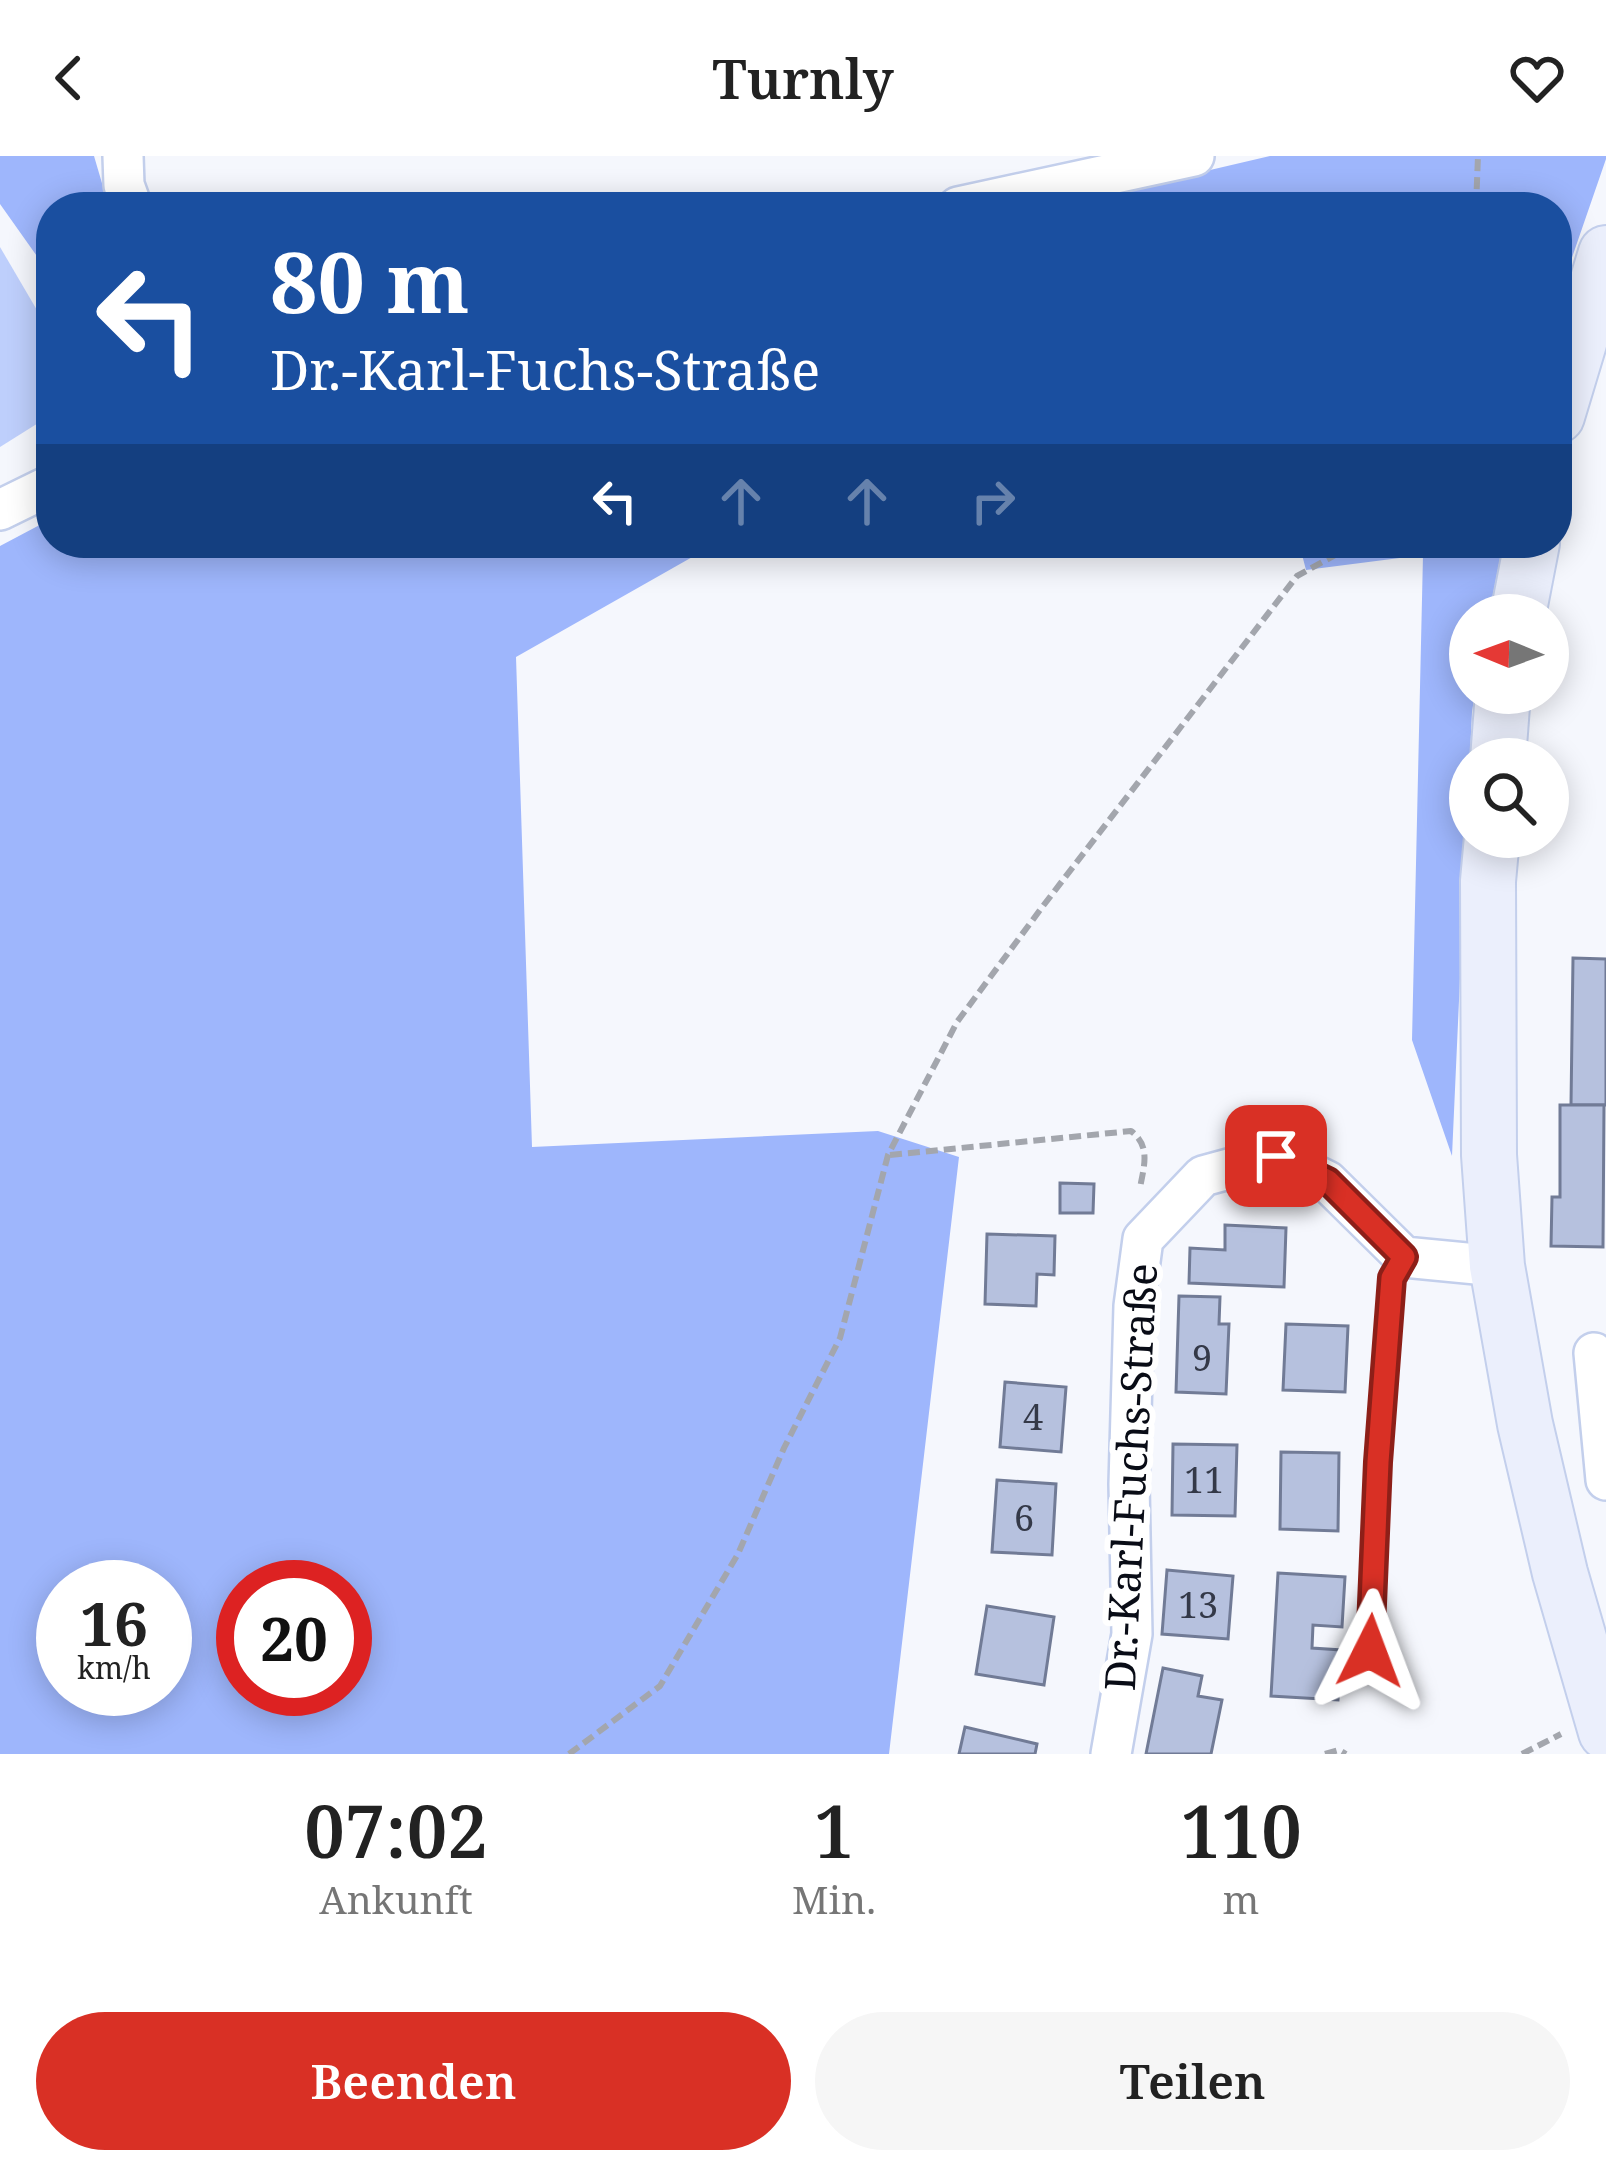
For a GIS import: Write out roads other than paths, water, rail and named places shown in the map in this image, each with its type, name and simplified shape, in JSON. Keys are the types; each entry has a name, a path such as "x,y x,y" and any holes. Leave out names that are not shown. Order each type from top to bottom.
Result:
{"street":[{"path":"123,156 127,192"},
{"path":"1027,192 1194,156"},
{"path":"1572,366 1606,253"},
{"path":"0,510 36,492"},
{"path":"1522,594 1529,558"},
{"path":"1490,858 1489,1155 1497,1266 1525,1424 1560,1573 1606,1732"},
{"name":"Dr.-Karl-Fuchs-Straße","path":"1111,1754 1132,1634 1129,1484 1134,1306 1143,1239 1203,1176 1276,1156 1328,1181 1404,1257"},
{"path":"1404,1257 1497,1266"},
{"path":"1594,1353 1606,1480"}],"lane":[{"path":"1370,1651 1392,1278 1404,1257"}]}
